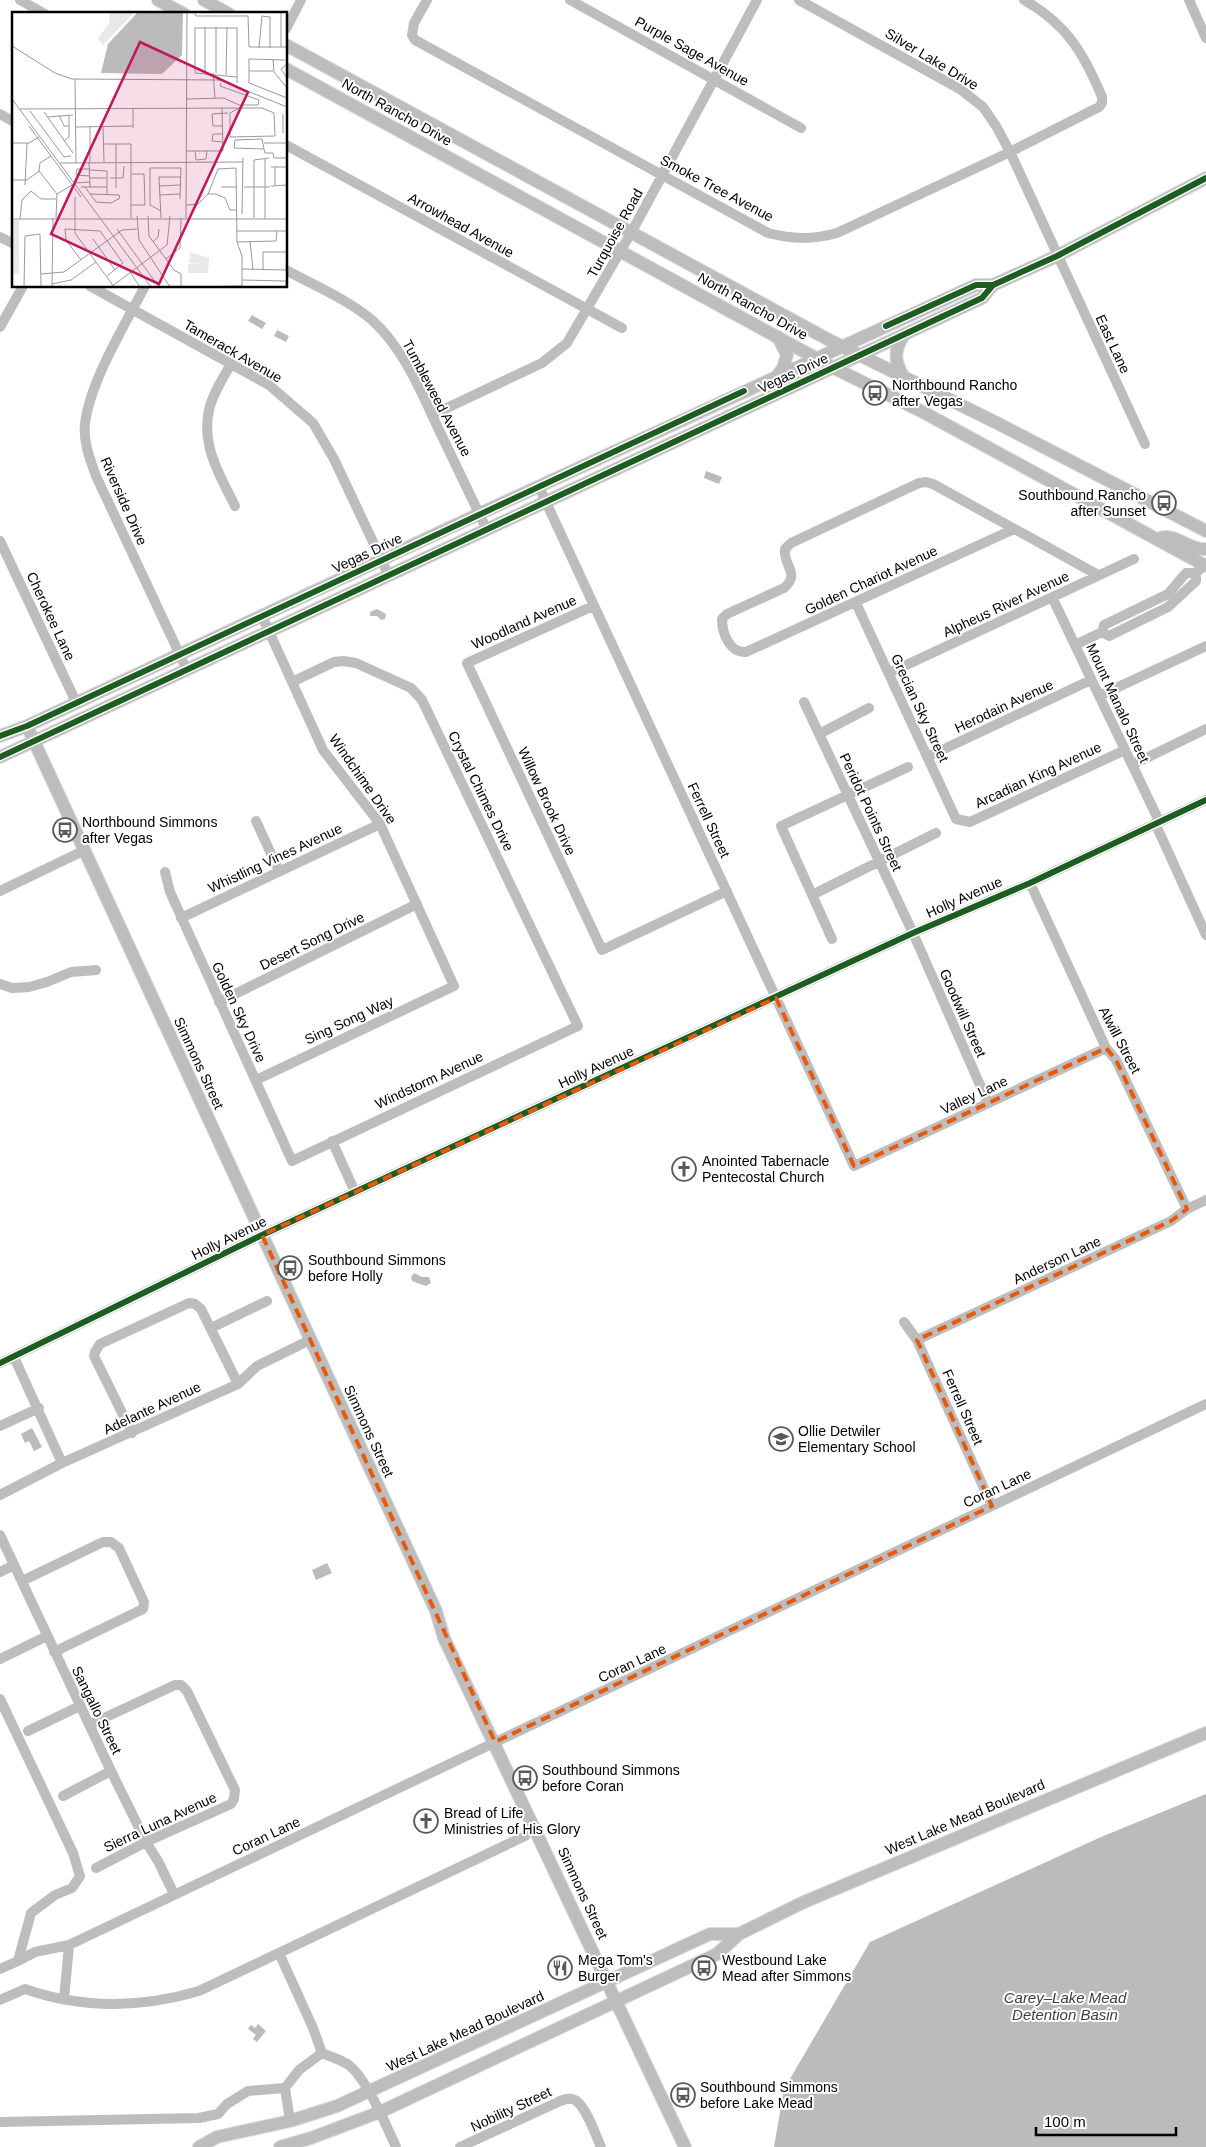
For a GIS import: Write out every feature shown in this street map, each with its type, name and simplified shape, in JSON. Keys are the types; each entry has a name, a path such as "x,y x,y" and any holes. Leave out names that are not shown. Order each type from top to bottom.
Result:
{"main road":[{"path":"158,0 180,12"},
{"path":"204,0 225,12"},
{"name":"North Rancho Drive","path":"288,46 860,356 903,376 1206,531"},
{"name":"North Rancho Drive","path":"288,70 834,368 921,411 1158,539 1203,567"},
{"name":"Vegas Drive","path":"0,736 27,726 539,486 976,285 993,285 1057,256 1206,178"},
{"name":"Vegas Drive","path":"0,757 860,356 982,298 993,285"},
{"path":"903,376 896,355 896,349 904,335"},
{"path":"776,376 783,368 788,355 778,336"},
{"path":"1158,539 1173,537 1195,548 1206,550"},
{"name":"Simmons Street","path":"27,726 436,1611 444,1638 532,1820 685,2147"},
{"name":"West Lake Mead Boulevard","path":"280,2147 311,2138 380,2112 462,2074 717,1954 739,1934 863,1876 1206,1733"},
{"name":"West Lake Mead Boulevard","path":"198,2147 217,2137 290,2121 323,2111 452,2054 710,1934 739,1934"},
{"path":"452,2054 462,2074"}],"street":[{"path":"20,0 42,12"},
{"path":"288,25 301,0"},
{"name":"Smoke Tree Avenue","path":"427,0 414,23 412,35 415,40 768,232 784,237 813,239 837,232 1010,152 1099,107 1102,97 1089,67 1074,40 1041,9 1024,0"},
{"name":"Purple Sage Avenue","path":"570,0 800,128"},
{"name":"Turquoise Road","path":"432,415 542,363 567,342 631,233 757,0"},
{"name":"Silver Lake Drive","path":"799,0 960,89 983,107 1010,152 1057,256"},
{"path":"1189,0 1206,38"},
{"path":"0,114 12,121"},
{"name":"Arrowhead Avenue","path":"288,146 622,328"},
{"path":"0,237 12,243"},
{"name":"East Lane","path":"1057,256 1145,444"},
{"name":"Tumbleweed Avenue","path":"288,271 358,309 373,321 392,342 432,415 487,530"},
{"path":"0,327 22,288"},
{"name":"Tamerack Avenue","path":"94,288 270,385 313,423 334,459 389,576"},
{"name":"Riverside Drive","path":"144,288 91,392 85,425 86,450 96,476 187,670"},
{"path":"231,364 216,390 209,410 206,434 214,464 235,506"},
{"name":"Golden Chariot Avenue","path":"926,482 1014,529 746,652 739,653 732,649 722,626 722,619 727,614 784,588 791,582 792,574 784,557 785,549 791,543 919,483 926,482"},
{"name":"Ferrell Street","path":"539,486 854,1166"},
{"path":"1014,529 1098,576"},
{"name":"Cherokee Lane","path":"0,541 76,702"},
{"name":"Alpheus River Avenue","path":"889,673 1134,559"},
{"path":"1075,645 1102,632 1104,625 1168,594 1186,573 1203,567"},
{"name":"Mount Manalo Street","path":"1052,597 1132,764 1206,935"},
{"name":"Grecian Sky Street","path":"856,603 956,819 963,822"},
{"name":"Woodland Avenue","path":"467,663 593,606"},
{"name":"Windchime Drive","path":"262,616 323,750 380,824 454,986"},
{"path":"1099,696 1206,646"},
{"name":"Crystal Chimes Drive","path":"292,682 334,662 351,661 417,692 578,1026"},
{"name":"Willow Brook Drive","path":"467,663 602,950 727,891"},
{"name":"Herodain Avenue","path":"928,756 1091,680"},
{"name":"Peridot Points Street","path":"804,702 913,933"},
{"path":"819,734 869,708"},
{"path":"1132,764 1206,729"},
{"name":"Arcadian King Avenue","path":"963,822 970,822 1125,750"},
{"path":"832,939 781,826 908,767"},
{"name":"Holly Avenue","path":"0,1363 262,1235 913,933 1030,883 1206,800"},
{"path":"256,821 280,871"},
{"name":"Whistling Vines Avenue","path":"181,918 380,824"},
{"path":"812,895 936,833"},
{"path":"0,891 85,850"},
{"name":"Golden Sky Drive","path":"164,872 181,918 292,1161"},
{"name":"Alwill Street","path":"1030,883 1106,1048 1116,1060 1187,1209"},
{"name":"Desert Song Drive","path":"219,1002 417,904"},
{"name":"Goodwill Street","path":"913,933 988,1103"},
{"path":"0,984 12,988 28,988 71,972 96,970"},
{"name":"Sing Song Way","path":"256,1080 454,986"},
{"name":"Windstorm Avenue","path":"292,1161 578,1026"},
{"name":"Valley Lane","path":"854,1166 1106,1048"},
{"path":"332,1141 355,1192"},
{"name":"Anderson Lane","path":"918,1340 1171,1221 1187,1209 1206,1200"},
{"path":"211,1328 267,1301"},
{"path":"132,1433 94,1356 94,1352 100,1344 189,1303 195,1304 201,1309 238,1384"},
{"name":"Ferrell Street","path":"904,1322 918,1340 992,1506"},
{"name":"Adelante Avenue","path":"0,1494 62,1463 238,1384 257,1366 310,1340"},
{"path":"14,1357 39,1408 62,1463"},
{"name":"Coran Lane","path":"0,1969 35,1952 69,1945 1206,1404"},
{"path":"0,1426 39,1408"},
{"name":"Sangallo Street","path":"0,1535 89,1725 146,1842 158,1861 174,1894"},
{"path":"22,1582 104,1542 111,1542 119,1548 144,1602 142,1609 54,1652"},
{"path":"0,1572 14,1565"},
{"path":"0,1659 47,1636"},
{"name":"Sierra Luna Avenue","path":"89,1725 175,1684 181,1686 188,1691 234,1790 234,1799 231,1804 146,1842 96,1868"},
{"path":"0,1699 73,1853 80,1876 72,1888 54,1895 31,1914 18,1960"},
{"path":"28,1731 80,1706"},
{"path":"63,1796 112,1772"},
{"path":"0,2000 25,1989 48,1997 102,2005 172,1999 199,1991 523,1837 532,1820"},
{"path":"64,2000 69,1945"},
{"path":"279,1953 313,2028 322,2053 350,2066 362,2080 380,2112 396,2147"},
{"path":"0,2122 199,2118 218,2114 227,2104 248,2092 285,2088 299,2070 322,2053"},
{"path":"285,2088 290,2121"},
{"name":"Nobility Street","path":"460,2147 479,2143 556,2103 574,2099 583,2109 601,2147"}],"highlighted area":[{"path":"776,998 854,1166 1106,1048 1116,1060 1187,1209 1171,1221 917,1340 992,1506 495,1742 262,1235"}],"water":[{"path":"252,315 266,323 262,329 248,321"},
{"path":"277,330 289,336 286,342 274,336"},
{"path":"706,471 722,477 719,484 704,478"},
{"path":"377,609 386,614 385,619 381,620 377,616 370,616 370,612"},
{"path":"414,1273 422,1277 429,1277 431,1283 426,1286 412,1281 411,1277"},
{"path":"32,1428 42,1447 34,1451 29,1441 25,1443 21,1434"},
{"path":"327,1563 332,1573 316,1580 312,1570"},
{"name":"Carey–Lake Mead Detention Basin","path":"1206,1794 1206,2147 774,2147 784,2089 870,1942 1101,1837"},
{"path":"258,2024 266,2031 257,2042 253,2039 256,2035 248,2029 251,2025 255,2028"}],"cycle path":[{"path":"886,326 976,285 993,285 1057,256 1206,178"},
{"path":"0,757 982,298 993,285"},
{"path":"0,736 27,726 744,391"},
{"path":"0,1363 262,1235 913,933 1030,883 1206,800"}],"place":[{"name":"Northbound Rancho after Vegas","path":"875,393"},
{"name":"Southbound Rancho after Sunset","path":"1164,503"},
{"name":"Northbound Simmons after Vegas","path":"65,830"},
{"name":"Anointed Tabernacle Pentecostal Church","path":"684,1169"},
{"name":"Southbound Simmons before Holly","path":"290,1268"},
{"name":"Ollie Detwiler Elementary School","path":"781,1439"},
{"name":"Southbound Simmons before Coran","path":"525,1778"},
{"name":"Bread of Life Ministries of His Glory","path":"426,1821"},
{"name":"Mega Tom's Burger","path":"560,1968"},
{"name":"Westbound Lake Mead after Simmons","path":"704,1968"},
{"name":"Southbound Simmons before Lake Mead","path":"683,2095"}]}
